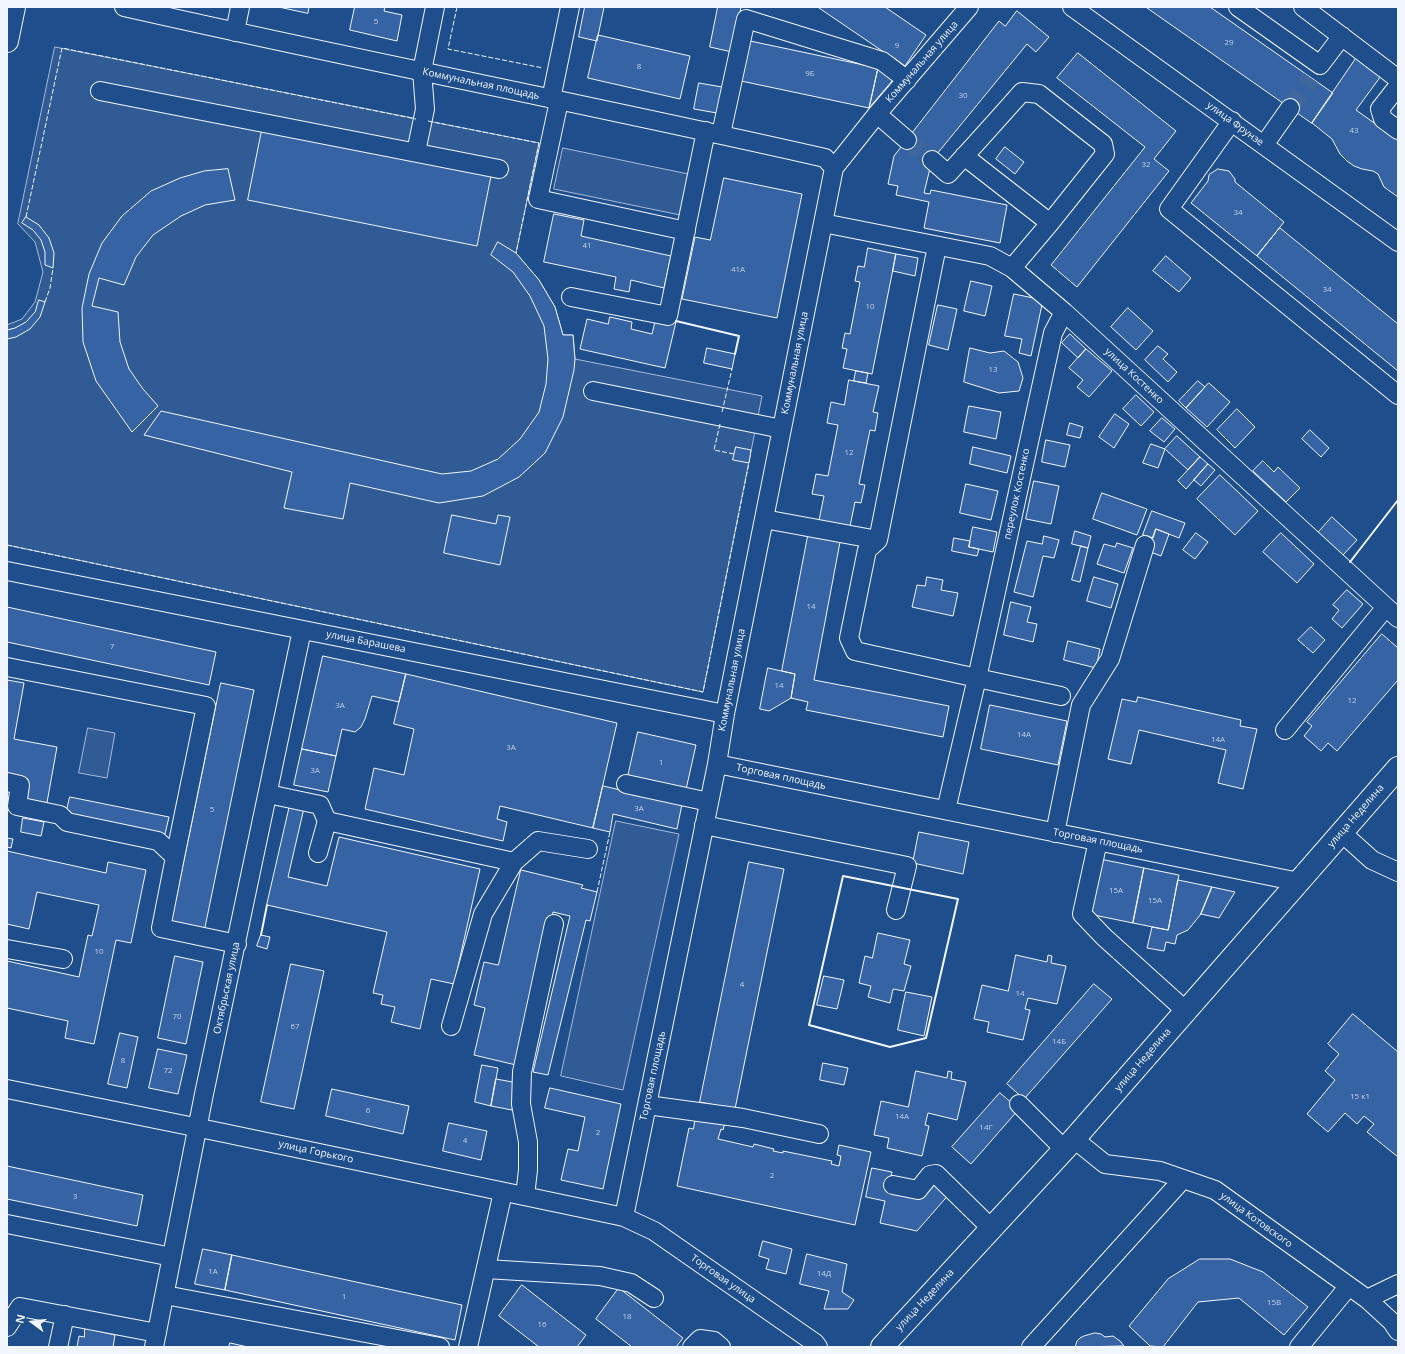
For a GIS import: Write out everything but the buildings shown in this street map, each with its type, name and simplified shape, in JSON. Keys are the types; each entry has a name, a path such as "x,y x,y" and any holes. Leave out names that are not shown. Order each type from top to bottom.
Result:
{"main road":[{"path":"7,42 14,7"},
{"name":"улица Неделина","path":"882,1347 1069,1144 1398,768"}],"street":[{"name":"Коммунальная площадь","path":"124,7 234,32 714,133 825,158 834,168"},
{"path":"234,32 240,7"},
{"path":"416,152 425,110 422,71 435,7"},
{"path":"570,7 538,199 686,231"},
{"name":"Коммунальная улица","path":"717,764 725,714 834,168 877,114 969,7"},
{"name":"улица Фрунзе","path":"1072,7 1398,242"},
{"path":"1238,7 1316,71 1342,36"},
{"path":"1303,7 1398,79"},
{"path":"571,296 668,316 686,231 746,19 882,61 906,80"},
{"path":"1398,86 1380,109 1383,119 1398,130"},
{"path":"100,91 499,169"},
{"path":"932,160 948,174 1022,92 1038,94 1103,144 1105,154 1012,268"},
{"path":"1264,145 1290,108"},
{"path":"877,114 907,140"},
{"path":"1232,122 1169,208 1398,395"},
{"path":"964,156 1050,223"},
{"name":"улица Костенко","path":"823,223 990,256 1012,268 1064,312 1392,613"},
{"path":"937,246 878,540 867,550 849,638 855,651 1061,696"},
{"name":"переулок Костенко","path":"946,810 977,678 1053,333 1064,312"},
{"path":"593,391 782,429"},
{"path":"764,519 878,540"},
{"path":"1055,833 1081,705 1110,659 1145,545"},
{"name":"улица Барашева","path":"7,571 725,714"},
{"path":"1285,730 1392,613"},
{"name":"Октябрьская улица","path":"156,1340 204,1094 237,944 302,630"},
{"path":"7,667 206,706 161,928 237,944"},
{"name":"Торговая площадь","path":"624,1217 717,764 1299,882"},
{"path":"7,782 20,785 17,806 60,815 67,822 158,841 175,857"},
{"path":"626,784 709,802"},
{"path":"268,794 320,805 327,821 318,853"},
{"path":"327,821 514,862"},
{"path":"704,825 907,866 896,910"},
{"path":"1342,833 1372,860 1398,872"},
{"path":"451,1026 483,914 514,862 538,841 588,849"},
{"path":"1098,841 1082,914 1104,937 1186,1011"},
{"path":"525,1196 528,1170 528,1142 521,1104 522,1072 554,924"},
{"path":"7,949 63,959"},
{"name":"улица Горького","path":"7,1089 624,1217"},
{"name":"улица Котовского","path":"1018,1104 1069,1144 1104,1164 1160,1171 1215,1190 1348,1287 1367,1299 1392,1322 1398,1331"},
{"path":"647,1105 743,1118 819,1134"},
{"path":"893,1185 918,1190 930,1175 936,1174 991,1228"},
{"path":"1031,1347 1183,1179"},
{"path":"468,1347 503,1192"},
{"name":"Торговая улица","path":"624,1217 654,1231 815,1343 818,1347"},
{"path":"7,1224 172,1256"},
{"path":"486,1269 600,1276 631,1283 654,1298"},
{"path":"1367,1299 1398,1284"},
{"path":"1299,1347 1348,1287"},
{"path":"165,1295 440,1347"},
{"path":"7,1327 20,1307 65,1315 156,1340"},
{"path":"58,1347 65,1315"},
{"path":"692,1347 700,1339 714,1341 721,1347"}],"shaded area":[{"path":"55,47 539,143 516,253 539,280 555,307 563,335 573,335 575,359 762,396 703,692 7,545 7,325 22,319 35,302 43,272 35,242 18,224"},
{"path":"563,148 693,175 685,216 554,189"},
{"path":"88,728 115,733 107,778 79,773"},
{"path":"616,821 679,834 623,1090 561,1076"}],"tunnel":[{"path":"1290,108 1311,78"},
{"path":"907,140 932,160"}],"fence":[{"path":"457,7 448,49 543,68"},
{"path":"26,217 62,48 416,119"},
{"path":"428,121 539,143 516,253"},
{"path":"45,302 50,288 53,268"},
{"path":"722,412 732,369"},
{"path":"720,424 714,450 734,454"},
{"path":"7,545 703,692 749,463"},
{"path":"597,892 610,832"}],"wall":[{"path":"676,321 739,336 735,354"},
{"path":"1350,562 1398,500"},
{"path":"843,876 958,899 926,1038 890,1047 809,1025 843,876"},
{"path":"261,935 267,905"}]}
